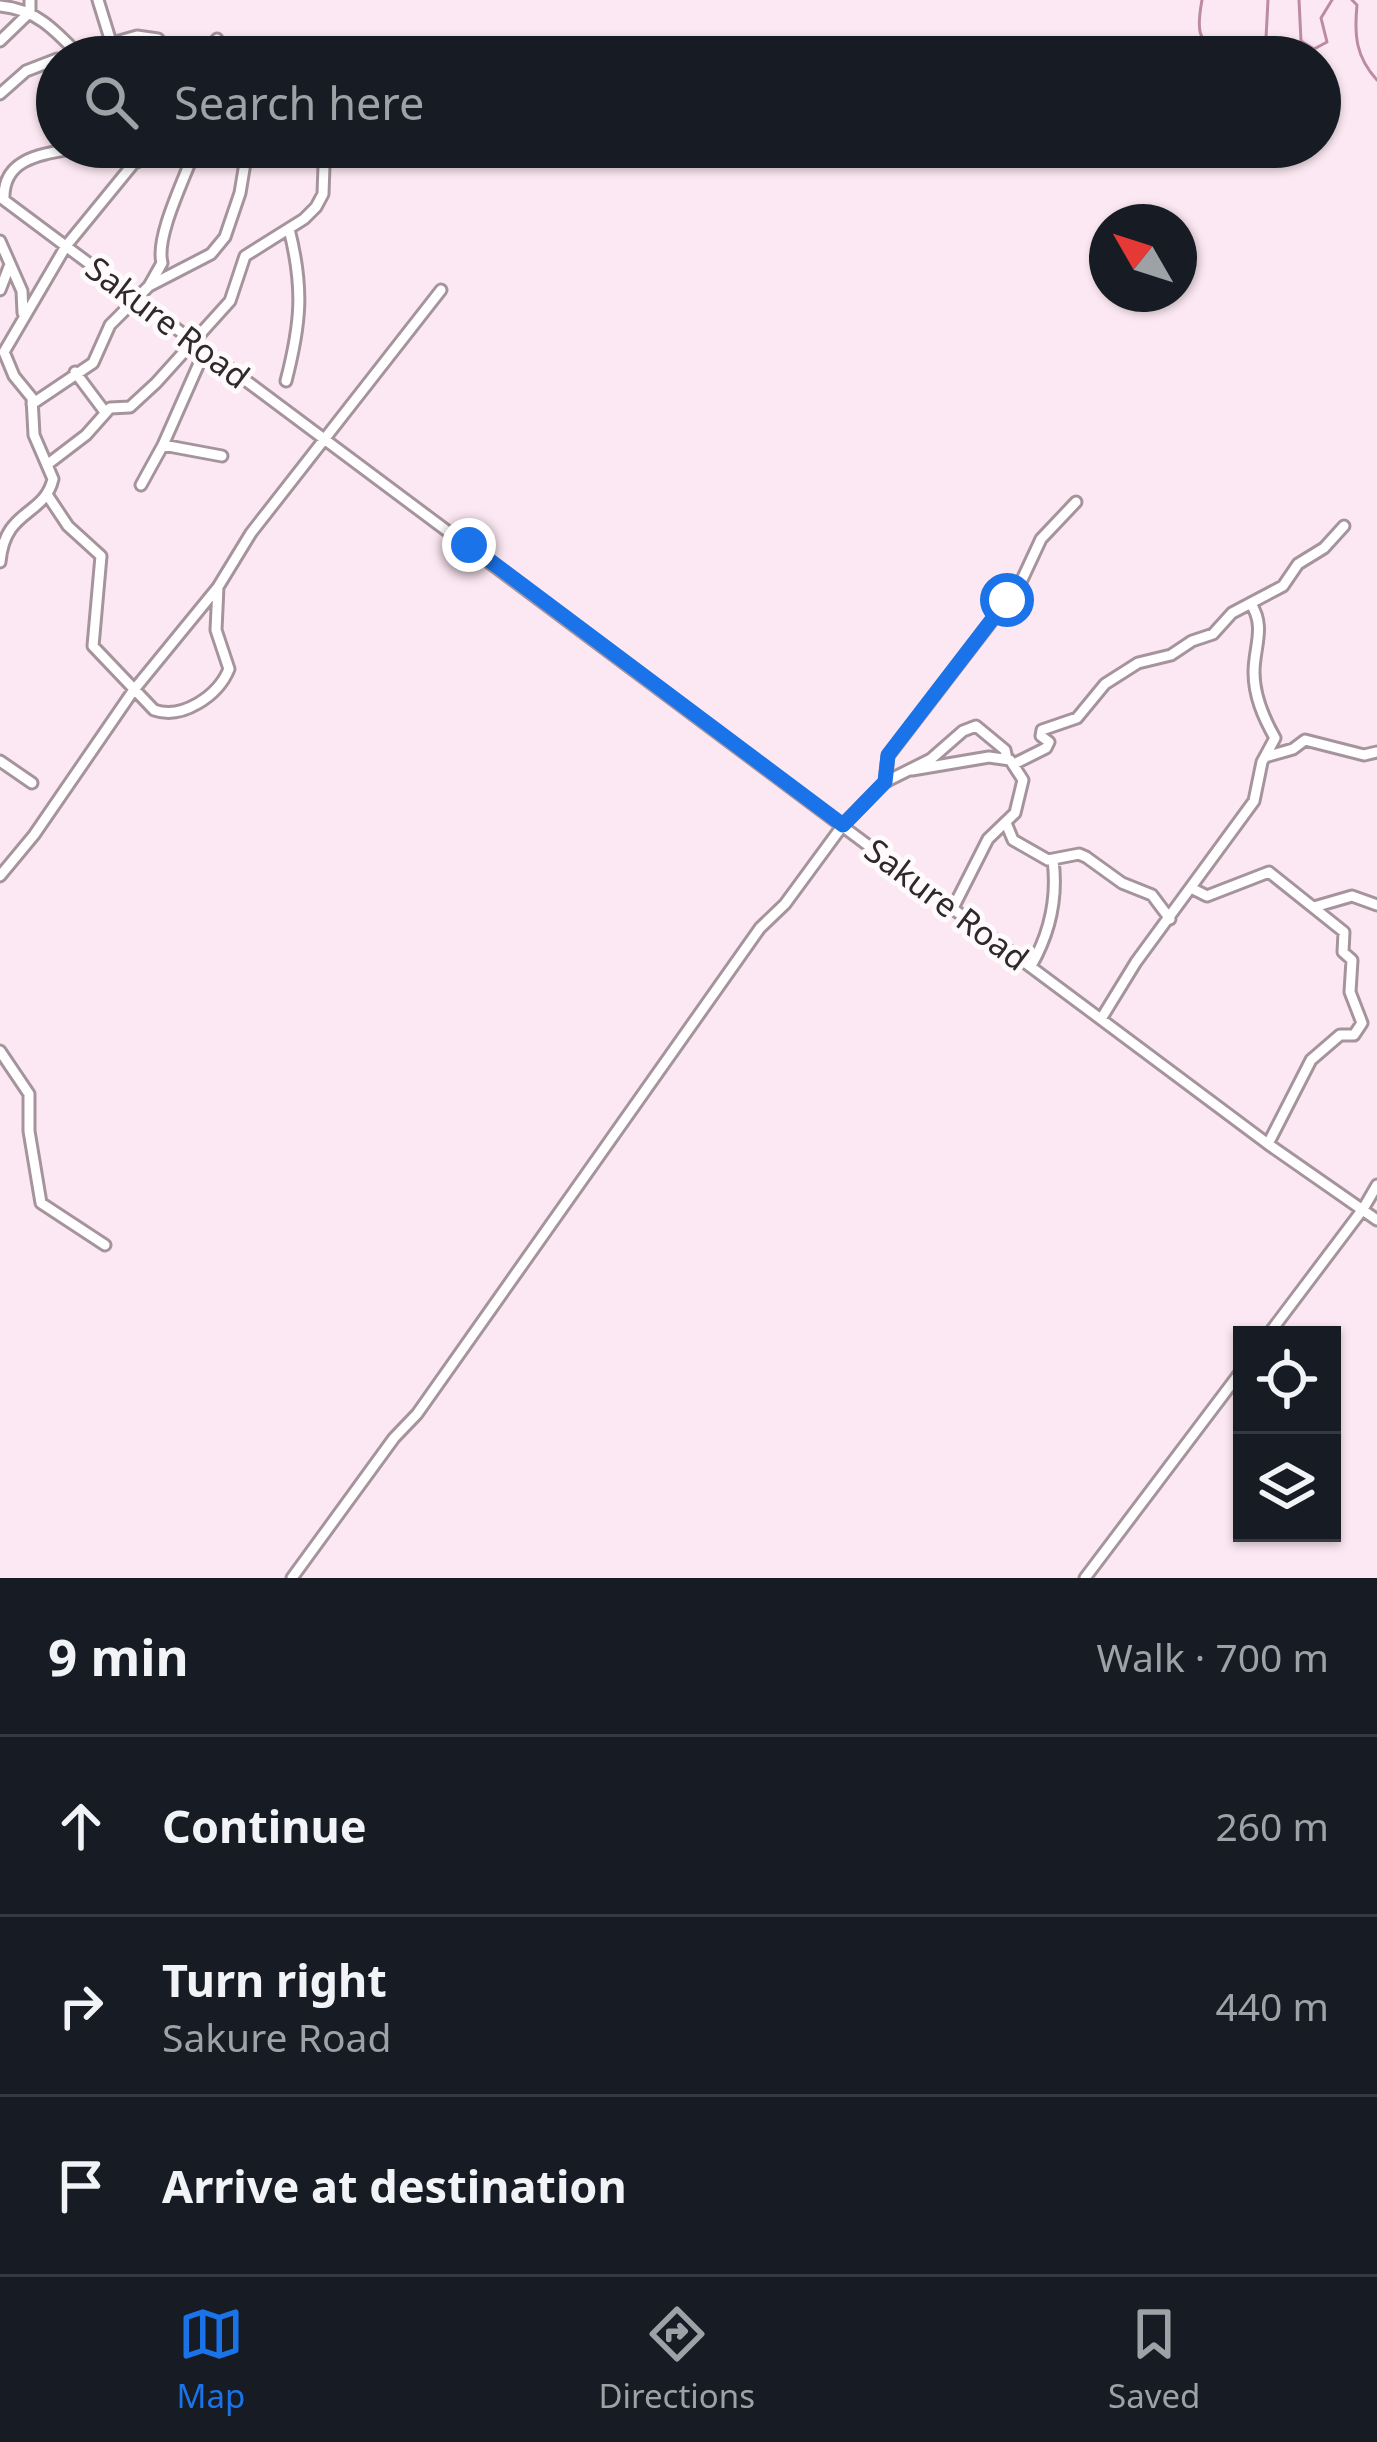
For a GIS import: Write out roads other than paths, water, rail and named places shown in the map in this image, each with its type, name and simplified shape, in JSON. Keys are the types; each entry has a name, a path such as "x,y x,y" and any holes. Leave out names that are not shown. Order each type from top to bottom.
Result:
{"street":[{"path":"0,41 30,13 30,0"},
{"path":"98,0 109,36"},
{"path":"0,6 30,13 61,36"},
{"path":"0,93 36,67"},
{"path":"2,199 3,184 17,164 36,156"},
{"path":"0,559 8,529 48,496 53,479 34,435 32,404 4,352 66,247 128,168"},
{"path":"149,286 162,262 159,254 165,228 188,168"},
{"path":"32,404 93,362 110,325 135,298 149,286 200,262 225,238 244,168"},
{"path":"48,464 86,436 110,407 135,404 230,301 245,256 316,207 323,194 323,168"},
{"name":"Sakure Road","path":"2,199 1268,1144 1377,1220"},
{"path":"286,381 300,325 298,263 290,229"},
{"path":"0,242 22,291 22,318"},
{"path":"0,290 9,267"},
{"path":"0,876 34,835 133,691 218,587 251,532 441,290"},
{"path":"140,485 205,350"},
{"path":"75,372 105,412"},
{"path":"163,445 222,456"},
{"path":"48,496 68,526 101,556 93,646 154,710 164,714 201,702 224,682 229,669 216,630 218,587"},
{"path":"885,782 888,755 1020,584 1041,539 1076,502"},
{"path":"912,770 989,757 1010,761 1046,748 1049,742 1041,736 1042,730 1080,716 1108,681 1142,661 1171,655 1193,640 1205,639 1232,613 1283,586 1298,564 1324,548 1343,526"},
{"path":"1101,1019 1136,962 1254,801 1275,738 1256,691 1259,625 1251,604"},
{"path":"292,1578 430,1396 760,928 785,904 843,825 885,782 912,770 963,731 976,727 1005,750 1023,780 1015,813 988,839 953,908"},
{"path":"1265,757 1305,740 1358,754 1377,752"},
{"path":"0,761 32,783"},
{"path":"1006,823 1013,840 1053,860 1079,854 1122,883 1152,895 1170,919"},
{"path":"1031,966 1049,930 1056,883 1053,860"},
{"path":"1193,890 1207,896 1269,872 1344,932 1343,952 1352,960 1350,992 1362,1023 1354,1035 1340,1035 1311,1060 1268,1144"},
{"path":"1314,907 1352,896 1377,905"},
{"path":"0,1051 29,1094 28,1131 41,1203 105,1245"},
{"path":"1275,1326 1377,1185"},
{"path":"1085,1578 1233,1382"}],"waterway":[{"path":"1202,0 1202,36"},
{"path":"1266,36 1268,0"},
{"path":"1299,0 1301,36"},
{"path":"1326,36 1321,18 1332,0"},
{"path":"1352,0 1357,5 1361,54 1377,80"}]}
